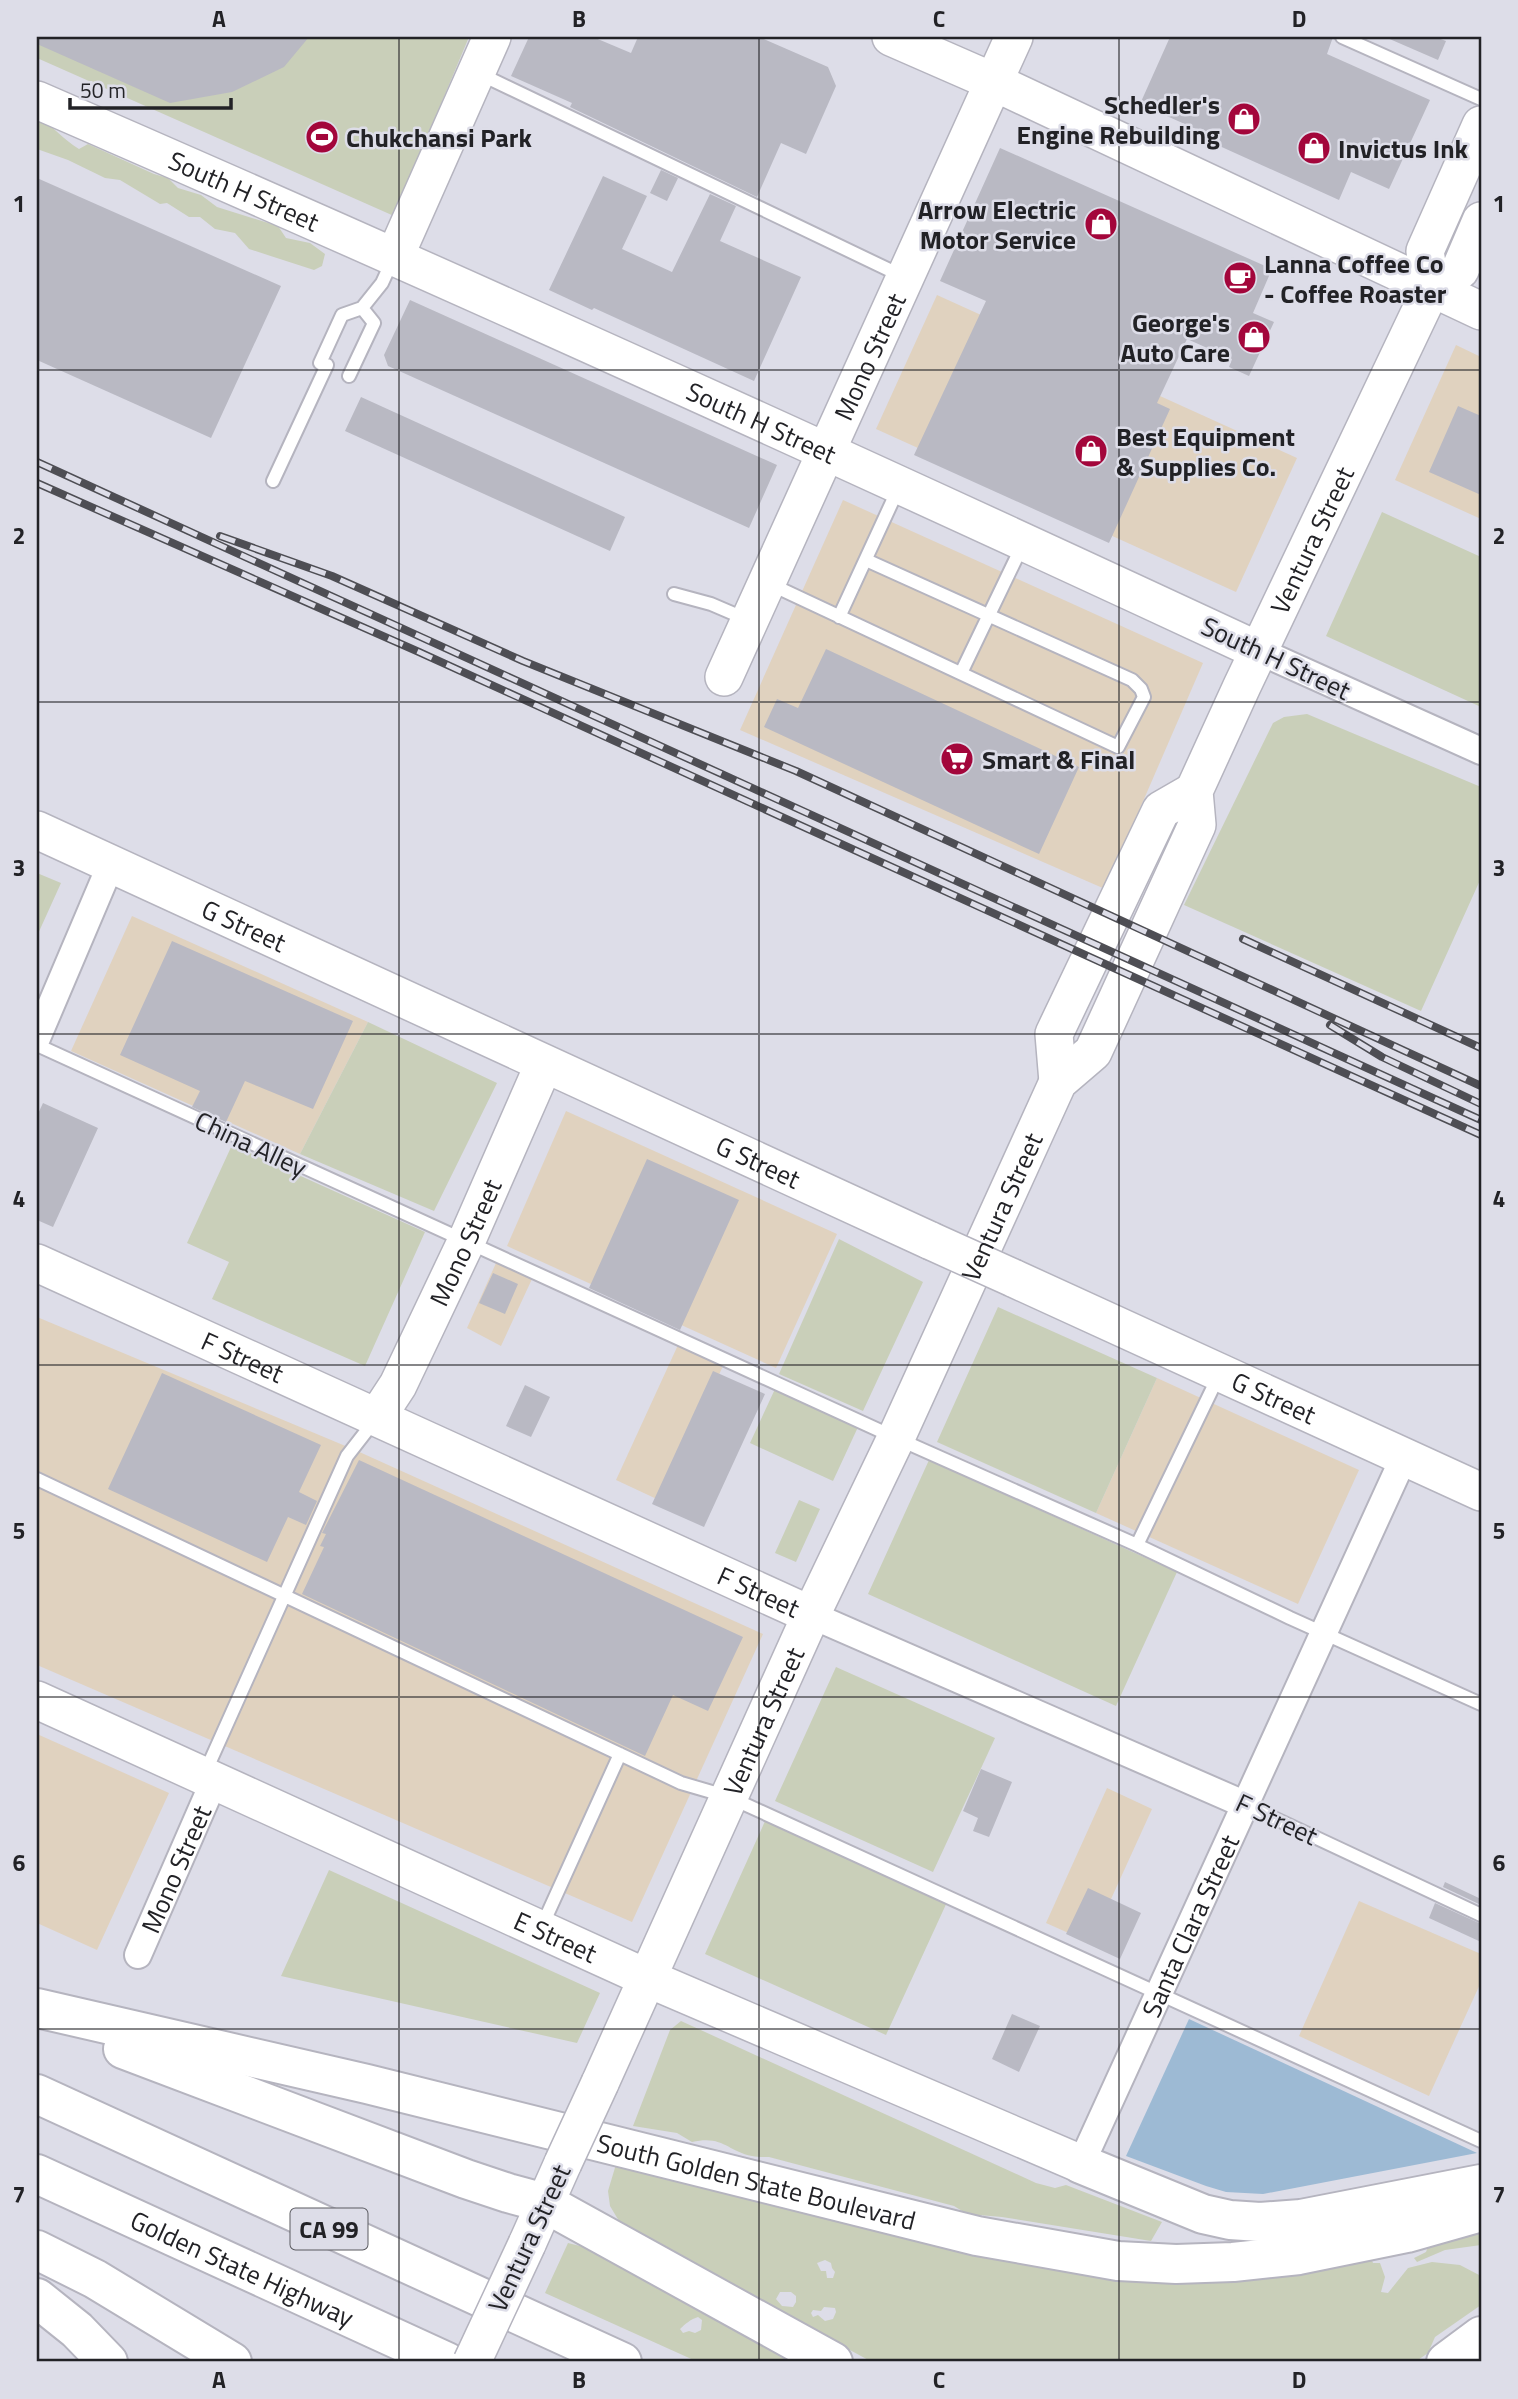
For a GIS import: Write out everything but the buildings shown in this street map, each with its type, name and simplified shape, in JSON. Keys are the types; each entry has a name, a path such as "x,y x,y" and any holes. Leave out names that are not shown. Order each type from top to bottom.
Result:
{"highway":[{"name":"South Golden State Boulevard","path":"37,2008 367,2084 976,2236 1118,2261 1176,2264 1233,2262 1299,2255 1407,2232 1481,2212"},
{"path":"37,2017 466,2179 545,2203 833,2362"},
{"name":"CA 99","path":"37,2094 622,2362"},
{"path":"1081,2164 1203,2214 1230,2220 1261,2222 1301,2219 1481,2183"},
{"name":"Golden State Highway","path":"37,2174 447,2362"},
{"path":"37,2250 95,2280 232,2362"},
{"path":"37,2298 77,2330 108,2362"},
{"path":"1446,2362 1481,2336"}],"street":[{"path":"395,256 492,37"},
{"path":"891,37 994,82 1481,311"},
{"name":"Mono Street","path":"724,677 1014,37"},
{"name":"South H Street","path":"37,100 395,256 1481,751"},
{"path":"1431,289 1425,251 1481,125"},
{"path":"1431,289 1460,270 1481,221"},
{"name":"Ventura Street","path":"472,2362 811,1615 896,1438 1058,1082 1093,1052 1197,825 1194,791 1431,289"},
{"name":"G Street","path":"37,830 544,1065 1481,1492"},
{"path":"37,1038 111,864"},
{"name":"Mono Street","path":"377,1417 398,1385 466,1242 544,1065"},
{"name":"F Street","path":"37,1263 811,1615 1246,1805"},
{"name":"Santa Clara Street","path":"1081,2164 1404,1457"},
{"name":"E Street","path":"37,1700 647,1978 1081,2164"},
{"name":"Mono Street","path":"138,1955 209,1779"}],"lane":[{"path":"1342,37 1481,99"},
{"path":"477,72 905,278"},
{"path":"273,481 324,364 342,315 362,308 382,283 395,256"},
{"path":"349,376 374,323 362,308"},
{"path":"839,617 900,485"},
{"path":"961,673 1024,541"},
{"path":"767,583 1118,747 1144,697 1141,689 1132,680 866,560"},
{"path":"674,594 711,604 750,621"},
{"name":"China Alley","path":"37,1045 1481,1704"},
{"path":"1137,1545 1220,1373"},
{"path":"209,1779 284,1597 346,1457 377,1417"},
{"path":"37,1479 681,1783 729,1797 1481,2141"},
{"path":"541,1930 620,1754"},
{"name":"F Street","path":"1246,1805 1481,1915"}],"shaded area":[{"path":"937,295 1297,458 1236,592 876,429"},
{"path":"1456,345 1481,357 1481,519 1395,480"},
{"path":"843,500 1203,663 1105,889 740,730"},
{"path":"132,916 368,1022 300,1154 71,1051"},
{"path":"566,1111 837,1234 776,1368 507,1246"},
{"path":"496,1263 532,1279 501,1346 467,1328"},
{"path":"37,1317 355,1450 763,1634 632,1922 37,1665"},
{"path":"678,1345 723,1366 661,1501 616,1480"},
{"path":"1157,1378 1359,1470 1298,1604 1096,1513"},
{"path":"37,1734 169,1793 97,1950 37,1923"},
{"path":"1107,1788 1152,1809 1091,1943 1046,1923"},
{"path":"1359,1901 1481,1954 1481,1982 1429,2096 1299,2036"}],"green space":[{"name":"Chukchansi Park","path":"37,37 469,37 394,216 37,58"},
{"path":"37,119 79,149 88,144 168,178 178,188 201,195 217,207 278,226 286,238 310,243 325,254 322,266 314,270 249,249 235,233 215,229 200,217 189,217 167,203 160,204 120,180 105,178 37,149"},
{"path":"1382,512 1481,557 1481,707 1326,636"},
{"path":"1307,714 1481,787 1481,878 1421,1011 1184,905 1273,723 1284,717"},
{"path":"37,873 61,883 37,936"},
{"path":"368,1022 497,1083 434,1211 300,1154"},
{"path":"232,1145 425,1232 365,1366 212,1299 229,1262 187,1243"},
{"path":"839,1239 923,1282 863,1411 779,1374"},
{"path":"998,1307 1157,1378 1096,1513 937,1442"},
{"path":"775,1389 858,1427 833,1481 750,1443"},
{"path":"929,1460 1177,1572 1116,1706 868,1594"},
{"path":"799,1500 820,1509 796,1562 775,1553"},
{"path":"836,1667 995,1738 933,1872 775,1801"},
{"path":"766,1819 948,1900 886,2035 705,1954"},
{"path":"329,1870 600,1993 577,2043 281,1976"},
{"path":"681,2021 1036,2183 1055,2188 1066,2185 1162,2222 1151,2241 1002,2217 967,2214 954,2206 769,2157 744,2154 718,2142 692,2142 677,2133 633,2126 670,2030"},
{"path":"617,2161 989,2255 1371,2258 1373,2263 1380,2263 1385,2277 1381,2292 1388,2293 1408,2268 1432,2262 1460,2265 1481,2276 1481,2305 1435,2337 1428,2353 1415,2362 872,2362 660,2247 619,2221 610,2206 608,2191","holes":["825,2260 831,2263 835,2272 833,2278 827,2278 826,2271 821,2271 817,2263","780,2292 791,2292 796,2296 793,2307 782,2306 776,2299","824,2307 835,2308 836,2312 833,2319 825,2321 818,2315 813,2317 811,2313 813,2310 821,2311"]},
{"path":"1481,2229 1481,2245 1445,2250 1417,2262 1414,2258 1426,2252 1429,2244"},
{"path":"568,2243 584,2247 611,2259 798,2362 698,2362 545,2293","holes":["695,2318 702,2320 701,2330 695,2333 683,2333 680,2329"]}],"water":[{"path":"1189,2019 1477,2153 1263,2194 1226,2192 1126,2156"}],"railway":[{"path":"37,462 1481,1120"},
{"path":"37,483 419,652 1481,1135"},
{"path":"220,536 332,576 523,661 796,771 1481,1086"},
{"path":"1243,939 1481,1048"},
{"path":"1330,1025 1382,1057 1481,1104"}],"place":[{"name":"Schedler's Engine Rebuilding","path":"1244,119"},
{"name":"Chukchansi Park","path":"322,137"},
{"name":"Invictus Ink","path":"1314,148"},
{"name":"Arrow Electric Motor Service","path":"1101,224"},
{"name":"Lanna Coffee Co - Coffee Roaster","path":"1240,278"},
{"name":"George's Auto Care","path":"1254,337"},
{"name":"Best Equipment & Supplies Co.","path":"1091,451"},
{"name":"Smart & Final","path":"957,759"}]}
